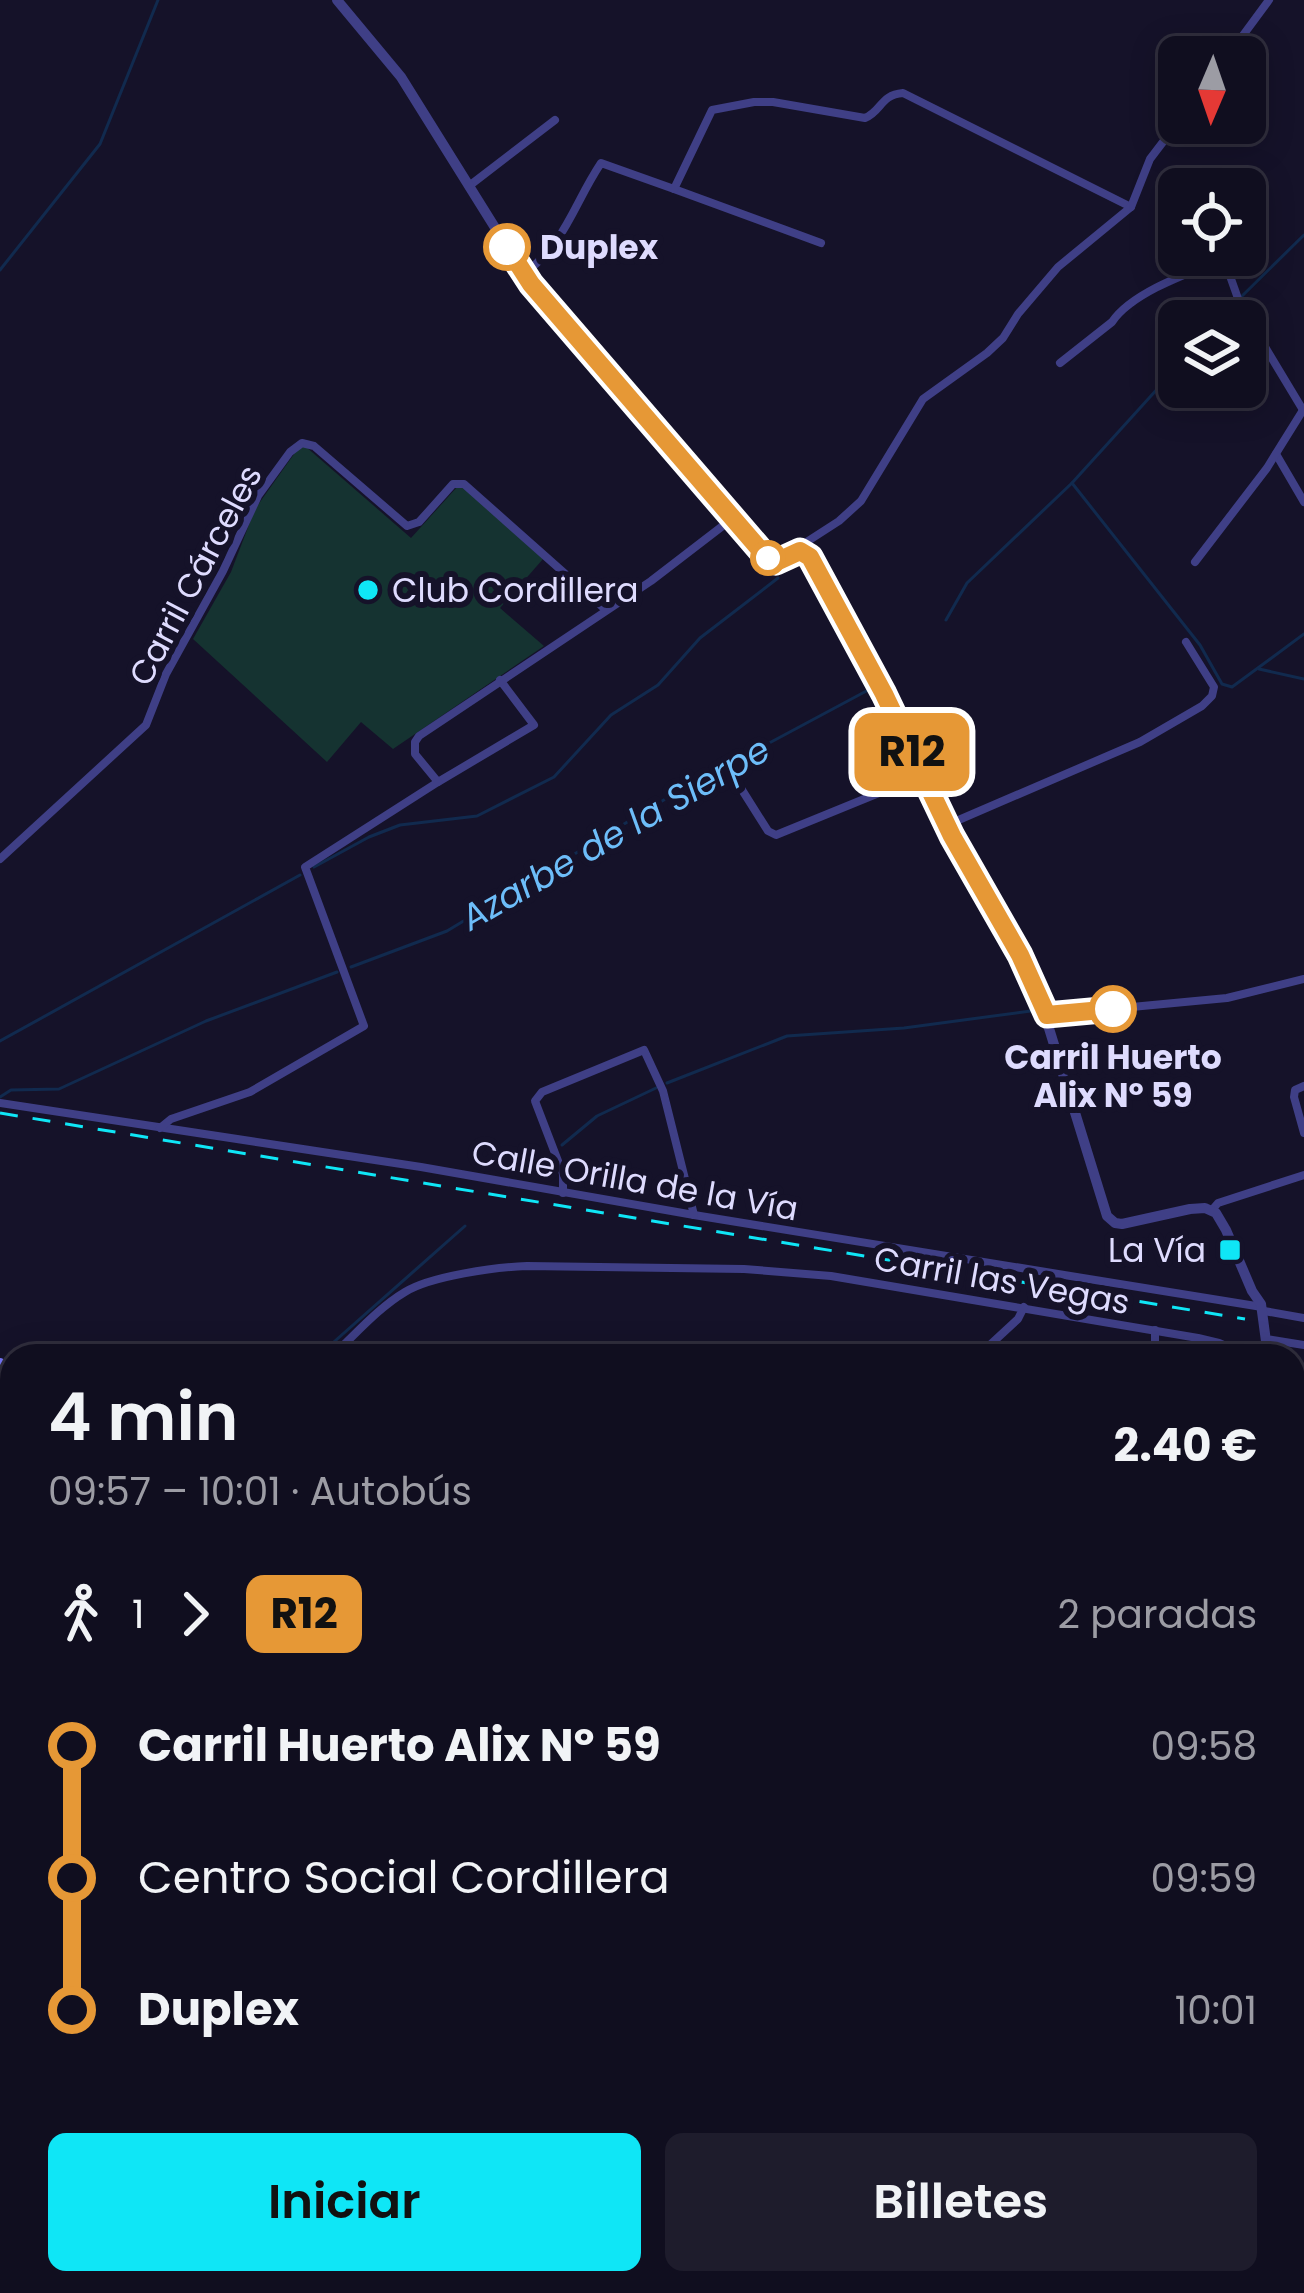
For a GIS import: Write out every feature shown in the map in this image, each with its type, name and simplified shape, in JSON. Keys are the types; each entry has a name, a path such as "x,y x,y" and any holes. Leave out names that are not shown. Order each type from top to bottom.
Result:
{"street":[{"path":"337,0 394,66 524,274 733,518 771,560 779,562 802,551 808,541 861,501 923,399 987,353 1058,267 1131,207 1150,159 1161,144"},
{"path":"1242,36 1269,0"},
{"path":"674,189 712,110 773,102 865,118 874,115 885,98 903,92 1131,207"},
{"path":"470,186 555,120"},
{"path":"524,274 551,250 568,226 601,163 821,244"},
{"path":"1060,363 1140,299 1224,259 1241,307 1303,409 1276,454 1195,562"},
{"name":"Carril Cárceles","path":"0,859 146,725 166,674 258,496 302,443 314,446 406,526 419,522 453,484 464,484 606,610"},
{"path":"1276,454 1304,502"},
{"path":"438,782 415,754 419,736 651,581 733,518"},
{"path":"802,551 810,557 856,642 947,825 1020,955 1047,1015 1105,1210 1111,1220 1122,1224 1190,1209 1212,1210 1220,1217 1263,1309 1267,1344"},
{"path":"947,825 1140,742 1202,706 1212,697 1214,687 1186,642"},
{"path":"160,1128 171,1119 250,1092 364,1026 305,867 534,725 500,680"},
{"path":"705,786 732,775 768,831 776,835 923,775"},
{"path":"1047,1015 1227,998 1304,979"},
{"path":"562,1193 563,1174 535,1102 542,1092 644,1050 663,1090 694,1215"},
{"path":"1304,1086 1295,1090 1294,1097 1304,1133"},
{"name":"Calle Orilla de la Vía","path":"0,1103 421,1167 1304,1318"},
{"path":"1212,1210 1218,1203 1304,1175"},
{"name":"Carril las Vegas","path":"345,1344 408,1290 527,1265 744,1269 866,1281 1221,1344"},
{"path":"991,1344 1024,1307"},
{"path":"1155,1330 1156,1344"},
{"path":"1266,1339 1298,1344"}],"green space":[{"name":"Club Cordillera","path":"305,446 411,538 458,486 543,559 500,608 544,646 393,749 361,722 327,762 193,639 231,572 255,509 299,447"}],"waterway":[{"path":"0,270 100,144 158,0"},
{"name":"Azarbe de la Sierpe","path":"1241,297 1304,235"},
{"name":"Azarbe de la Sierpe","path":"946,620 967,583 1072,483 1158,388"},
{"path":"1072,483 1200,645 1222,684 1232,687 1304,634"},
{"path":"314,867 400,825 477,816 554,777 611,715 658,685 700,638 778,578"},
{"path":"1259,669 1304,679"},
{"name":"Azarbe de la Sierpe","path":"351,967 447,931 672,795 872,688"},
{"path":"0,1041 300,875"},
{"name":"Azarbe de la Sierpe","path":"0,1097 11,1090 59,1089 206,1021 337,972"},
{"path":"667,1083 787,1036 904,1028 1038,1010"},
{"path":"562,1145 597,1116 656,1088"},
{"path":"332,1344 465,1226"}],"railway":[{"path":"0,1113 1245,1319"}],"bus line":[{"name":"R12","path":"507,247 531,284 762,552 776,562 800,551 810,557 1047,1015 1113,1009"}],"place":[{"name":"Duplex","path":"507,247"},
{"name":"Club Cordillera","path":"368,590"},
{"name":"Carril Huerto Alix Nº 59","path":"1113,1009"},
{"name":"La Vía","path":"1230,1250"}]}
